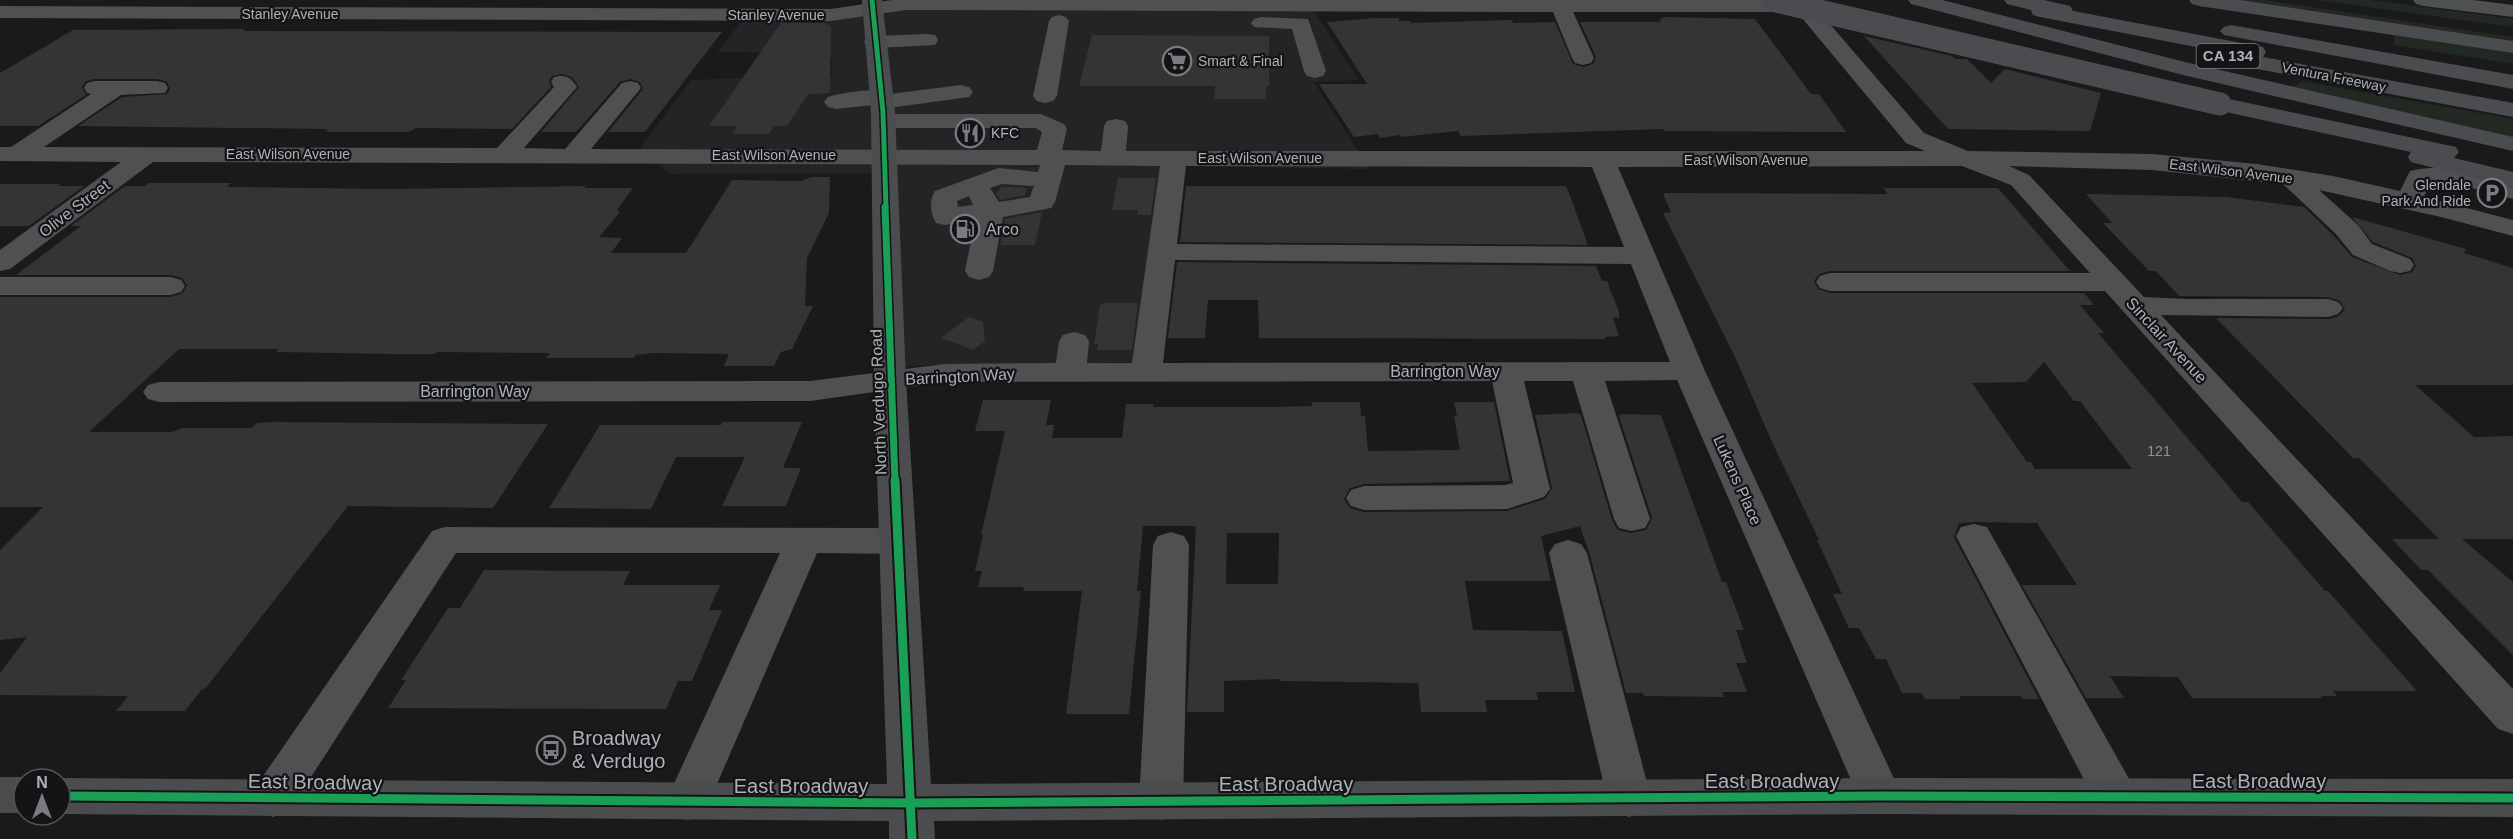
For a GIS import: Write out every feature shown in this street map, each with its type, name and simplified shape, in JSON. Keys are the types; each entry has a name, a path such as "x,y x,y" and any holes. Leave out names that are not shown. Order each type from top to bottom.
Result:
{"highway":[{"path":"1772,0 2381,143 2513,180"},
{"path":"1918,0 2183,68 2513,144"},
{"name":"Ventura Freeway","path":"1943,0 2513,110"},
{"path":"1985,0 2513,99"},
{"path":"2014,0 2513,92"},
{"name":"Ventura Freeway","path":"2064,0 2513,82"},
{"path":"2079,0 2161,13"},
{"path":"2199,0 2513,47"},
{"path":"2277,0 2513,32"},
{"path":"2185,17 2513,70"},
{"path":"2381,143 2513,166"}],"main road":[{"name":"North Verdugo Road","path":"871,5 882,107 890,380 911,821"},
{"name":"East Broadway","path":"72,796 688,801 911,821 1161,801 1880,796 2513,798"}],"street":[{"path":"2423,0 2513,11"},
{"name":"Stanley Avenue","path":"0,12 776,20 831,15 871,5 906,4 1010,13 1174,2 1560,5 1800,3"},
{"name":"Sinclair Avenue","path":"1800,3 1915,138 2017,177 2513,717"},
{"path":"1560,5 1584,57"},
{"path":"1010,13 1059,21 1096,21"},
{"path":"1045,96 1059,21"},
{"path":"1250,23 1301,23 1316,71"},
{"path":"875,42 927,39"},
{"path":"505,155 566,87 561,82"},
{"path":"79,88 157,88"},
{"path":"8,154 116,88"},
{"path":"573,155 630,88"},
{"path":"882,107 962,92"},
{"path":"836,102 1041,121 1055,129 1051,164 1042,202 945,217 944,197 973,184 1051,164"},
{"path":"1102,163 1116,126"},
{"path":"780,155 788,140 800,134"},
{"name":"East Wilson Avenue","path":"8,154 573,155 674,147 717,155 983,156 1051,164 1174,158 1602,160 1967,158 2152,162 2291,177 2333,184 2513,228"},
{"name":"Olive Street","path":"0,263 148,154"},
{"path":"699,182 717,155"},
{"path":"973,184 983,156"},
{"path":"1146,372 1174,158"},
{"name":"Lukens Place","path":"1602,160 1689,371 1880,796"},
{"path":"2409,201 2419,176 2430,173 2448,174 2513,191"},
{"path":"2291,177 2348,231 2351,240 2364,251 2400,265"},
{"path":"973,184 982,189 984,202 991,209"},
{"path":"979,272 991,209"},
{"path":"1162,252 1641,256"},
{"path":"1830,282 2125,294 2187,308 2328,308"},
{"path":"0,286 171,286"},
{"path":"1071,372 1074,341"},
{"path":"1364,498 1507,497 1532,489 1506,371"},
{"path":"1586,371 1632,519"},
{"name":"Barrington Way","path":"159,392 810,391 945,373 1689,371"},
{"path":"1974,536 2116,797"},
{"path":"273,798 445,540 898,541"},
{"path":"688,801 804,540"},
{"path":"1161,801 1171,545"},
{"path":"1568,553 1629,798"}],"shaded area":[{"path":"2226,0 2264,0 2513,37 2513,42"},
{"path":"2316,0 2371,0 2513,19 2513,27"},
{"path":"897,2 1311,6 1359,80 1314,82 1370,169 1179,166 1152,362 874,366 874,173 669,174 641,146 691,80 832,75 832,58 776,59 767,53 717,52 749,12 831,13"},
{"path":"2394,33 2513,52 2513,64 2394,45"},
{"path":"2302,81 2513,119 2513,138 2290,88"}],"building":[{"path":"1662,17 1755,19 1811,94 1819,94 1846,132 1664,131 1663,129 1461,136 1458,131 1401,137 1400,135 1380,138 1378,134 1354,137 1319,84 1367,84 1327,22 1399,18 1399,21 1410,21 1411,23 1512,20 1513,23 1555,22 1573,64 1584,67 1593,64 1596,57 1580,22 1661,22 1659,19 1663,19"},
{"path":"781,23 824,23 831,26 830,93 808,94 787,126 774,126 769,134 732,134 737,126 709,126"},
{"path":"242,29 245,31 722,32 645,132 608,132 643,89 640,82 631,79 620,82 576,132 541,132 579,87 572,77 562,74 552,76 549,81 551,87 512,129 415,128 405,132 329,132 326,131 328,129 78,126 122,97 167,94 170,89 167,82 157,79 86,81 82,87 86,95 38,126 0,126 0,73 73,30"},
{"name":"Smart & Final","path":"1092,35 1269,36 1269,86 1266,86 1266,99 1214,99 1215,86 1079,86"},
{"path":"1864,36 1952,56 1955,59 1967,59 1991,83 2005,69 2101,93 2090,131 1948,129"},
{"path":"811,177 830,177 829,213 807,258 805,306 813,306 792,349 781,352 774,366 724,366 729,354 653,353 636,355 634,358 546,358 550,353 392,354 276,352 278,349 179,349 89,432 172,432 182,428 252,428 257,423 273,422 548,424 493,508 348,506 205,689 202,689 185,711 116,711 128,696 0,695 0,673 27,637 0,640 0,550 43,507 0,507 0,297 171,297 183,293 187,285 182,278 171,275 16,275 81,226 71,226 125,186 145,186 148,183 231,183 227,187 388,189 586,186 584,188 633,188 617,210 620,212 599,237 622,238 611,253 686,253 732,180 801,181"},
{"path":"1118,178 1156,178 1151,215 1137,215 1138,210 1112,210"},
{"path":"0,184 84,186 29,226 0,226"},
{"path":"1186,186 1565,186 1588,245 1180,242"},
{"path":"1001,187 1027,188 1025,195 1000,200 996,194"},
{"path":"1883,188 1998,188 2070,271 1830,271 1819,274 1814,281 1818,289 1830,293 2084,293 2094,305 2080,305 2104,333 2098,333 2242,502 2248,502 2325,591 2328,591 2417,691 2333,691 2337,696 2321,696 2322,698 2192,698 2178,677 2110,676 2124,698 2086,698 2022,585 2077,585 2037,523 1973,522 1959,523 1954,537 2039,699 2023,699 2021,696 1959,696 1961,699 1925,699 1922,693 1902,693 1886,659 1876,659 1859,628 1849,628 1833,594 1842,594 1817,540 1819,540 1772,442 1735,357 1663,213 1671,212 1663,194 1665,193 1888,194","holes":["2044,362 2074,401 2080,401 2132,469 2035,469 2031,462 2027,462 1972,383 2026,382"]},
{"path":"2086,194 2226,197 2304,207 2352,257 2400,275 2412,272 2416,266 2412,258 2373,242 2352,217 2466,249 2464,253 2513,268 2513,385 2415,385 2474,437 2513,436 2513,539 2462,539 2513,582 2513,655 2428,570 2421,570 2392,539 2439,539 2359,458 2353,458 2216,318 2329,319 2339,316 2345,309 2340,301 2328,297 2179,296 2156,271 2149,271 2103,223 2112,223"},
{"path":"1042,212 1035,245 1000,245 1005,219"},
{"path":"1177,262 1596,266 1602,281 1607,281 1619,312 1619,318 1613,318 1619,336 1605,337 1605,339 1259,338 1258,300 1208,300 1205,338 1168,338"},
{"path":"1138,303 1132,350 1097,350 1098,344 1094,344 1100,305"},
{"path":"969,317 983,322 985,341 973,350 941,338"},
{"path":"983,400 1051,400 1046,425 1054,425 1052,438 1122,438 1126,404 1154,404 1153,407 1269,407 1312,406 1312,402 1360,402 1361,416 1365,416 1368,451 1460,450 1454,402 1494,402 1510,481 1364,484 1350,488 1344,499 1350,508 1364,512 1507,511 1545,499 1552,488 1535,415 1577,413 1581,415 1612,520 1618,530 1631,533 1646,530 1652,518 1619,416 1622,414 1661,415 1722,582 1726,582 1744,630 1736,630 1747,663 1736,663 1747,692 1722,692 1724,697 1644,696 1643,693 1626,693 1580,526 1541,536 1551,581 1465,581 1473,630 1562,631 1575,692 1536,692 1538,700 1485,700 1487,712 1421,712 1418,683 1279,681 1279,679 1224,681 1224,712 1187,712 1196,526 1143,526 1137,591 1141,591 1129,714 1066,714 1082,591 1023,591 1024,587 978,587 982,571 975,571 983,535 981,535 1005,431 975,431","holes":["1227,533 1279,533 1278,584 1226,584"]},
{"path":"722,422 802,422 783,468 801,468 786,506 722,506 745,457 676,457 651,509 549,508 600,425 721,425"},
{"path":"484,570 630,571 623,585 720,585 709,610 722,610 692,681 678,681 666,709 388,708 406,680 401,680 448,608 460,608"}],"cycle path":[{"path":"872,0 883,112 890,380 912,839"},
{"path":"72,796 911,803 1880,796 2513,798"}],"place":[{"name":"Smart & Final","path":"1177,61"},
{"name":"KFC","path":"970,133"},
{"name":"Glendale Park And Ride","path":"2492,193"},
{"name":"Arco","path":"965,229"},
{"name":"Broadway & Verdugo","path":"551,750"}]}
